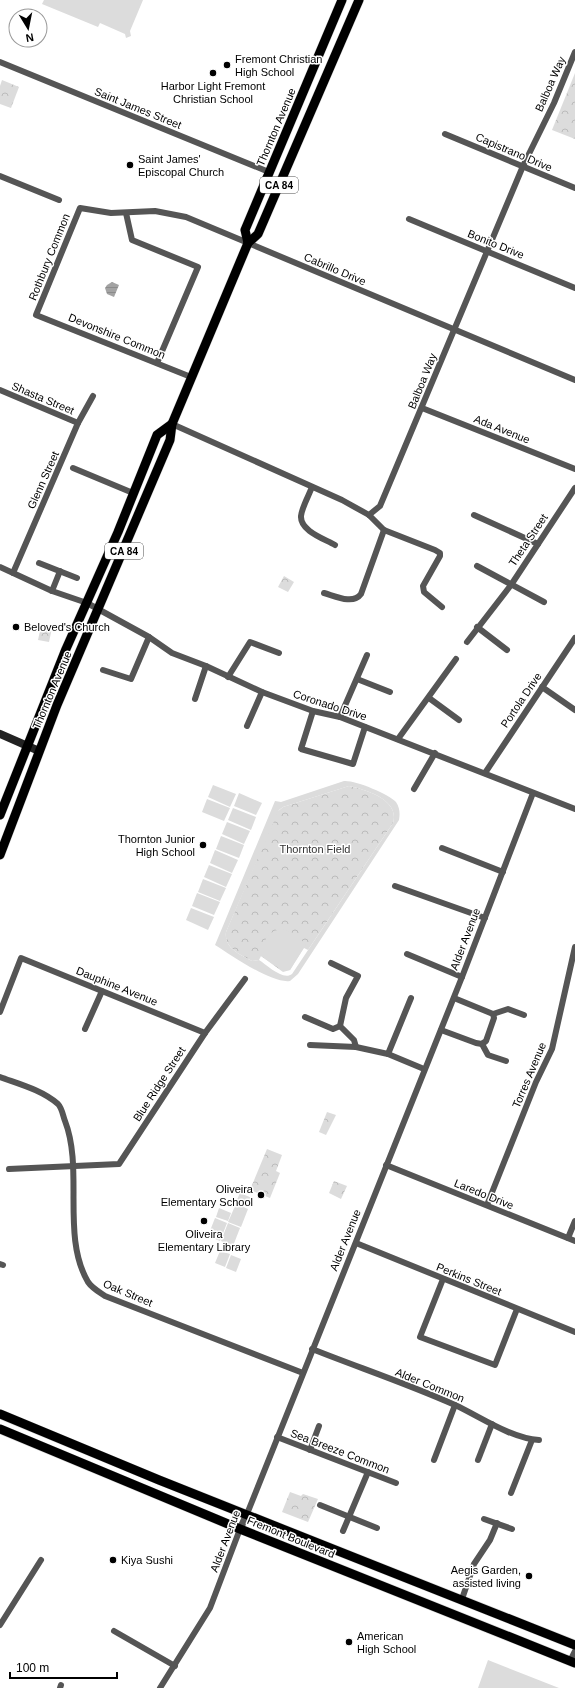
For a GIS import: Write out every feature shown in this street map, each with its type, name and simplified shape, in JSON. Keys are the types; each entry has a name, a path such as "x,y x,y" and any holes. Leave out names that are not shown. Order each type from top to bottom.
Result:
{"main road":[{"name":"Thornton Avenue","path":"248,243 245,230 342,0"},
{"name":"Thornton Avenue","path":"0,855 39,751 170,440 172,424 191,376 248,243 258,234 358,0"},
{"path":"324,42 329,48 330,65"},
{"name":"Thornton Avenue","path":"0,815 26,746 157,436 172,424"},
{"path":"0,734 39,751"},
{"name":"Fremont Boulevard","path":"0,1414 159,1480 575,1644"},
{"name":"Fremont Boulevard","path":"0,1429 240,1529 573,1662"}],"street":[{"name":"Balboa Way","path":"369,515 380,506 522,166 554,103 575,52"},
{"name":"Saint James Street","path":"0,62 269,172"},
{"name":"Capistrano Drive","path":"445,134 575,188"},
{"path":"0,176 59,200"},
{"name":"Cabrillo Drive","path":"80,208 111,213 155,211 186,217 575,380"},
{"name":"Rothbury Common","path":"36,314 80,208"},
{"path":"126,213 132,240 198,267 156,363"},
{"name":"Bonito Drive","path":"409,219 575,288"},
{"name":"Devonshire Common","path":"36,314 191,376"},
{"name":"Shasta Street","path":"0,390 78,424"},
{"name":"Glenn Street","path":"13,573 78,424 93,396"},
{"name":"Ada Avenue","path":"422,408 575,469"},
{"path":"172,424 312,487 369,515 384,530 440,553 440,556 424,586 424,592 442,607"},
{"path":"73,468 133,492"},
{"path":"312,487 301,516 302,522 307,529 335,545"},
{"name":"Theta Street","path":"467,642 511,585 575,488"},
{"path":"474,515 538,544"},
{"path":"324,592 353,600 358,598 361,594 384,530"},
{"path":"39,563 77,578"},
{"path":"477,566 544,602"},
{"name":"Coronado Drive","path":"0,567 52,591 87,603 149,637 172,653 206,666 262,692 313,711 340,717 575,809"},
{"path":"52,591 60,571"},
{"path":"478,627 507,650"},
{"path":"103,670 131,679 149,637"},
{"name":"Portola Drive","path":"485,773 575,638"},
{"path":"228,677 250,642 279,653"},
{"path":"340,717 367,655"},
{"path":"398,739 456,660"},
{"path":"195,699 206,666"},
{"path":"357,679 390,692"},
{"path":"542,687 575,710"},
{"path":"247,726 262,692"},
{"path":"429,698 459,720"},
{"path":"313,711 300,749 354,764 365,727"},
{"path":"414,789 435,753"},
{"name":"Alder Avenue","path":"160,1688 210,1608 302,1373 356,1243 424,1069 454,998 533,793"},
{"path":"442,848 503,872"},
{"path":"395,886 485,918"},
{"name":"Torres Avenue","path":"487,1206 536,1082 552,1049 575,947"},
{"path":"407,954 462,977"},
{"name":"Dauphine Avenue","path":"0,1012 21,958 205,1033"},
{"path":"331,963 358,976 346,998 340,1026"},
{"name":"Blue Ridge Street","path":"73,1166 119,1164 205,1033 245,979"},
{"path":"85,1029 102,991"},
{"path":"388,1054 411,998"},
{"path":"454,998 493,1014 508,1009 524,1015"},
{"path":"482,1044 486,1041 494,1018 493,1014"},
{"path":"305,1017 333,1029 340,1026"},
{"path":"340,1026 354,1040 356,1047"},
{"path":"441,1030 482,1044 488,1055 506,1061"},
{"path":"310,1045 356,1047 388,1054 424,1069"},
{"name":"Oak Street","path":"0,1077 38,1092 59,1105 72,1142 74,1234 80,1259 88,1282 95,1289 105,1296 302,1373"},
{"name":"Laredo Drive","path":"386,1165 575,1241"},
{"path":"9,1169 73,1166"},
{"path":"568,1238 575,1221"},
{"name":"Perkins Street","path":"356,1243 575,1332"},
{"path":"443,1279 420,1337 495,1365 517,1309"},
{"name":"Alder Common","path":"312,1349 454,1405 492,1424 532,1440 539,1440"},
{"path":"434,1460 454,1405"},
{"path":"478,1460 492,1424"},
{"path":"310,1450 319,1426"},
{"name":"Sea Breeze Common","path":"277,1437 396,1483"},
{"path":"511,1493 532,1440"},
{"path":"343,1531 368,1472"},
{"path":"320,1505 377,1528"},
{"path":"484,1519 512,1529"},
{"path":"462,1599 474,1564 490,1540 497,1523"},
{"path":"0,1625 41,1560"},
{"path":"114,1632 174,1666"},
{"path":"573,1662 575,1651"}],"green space":[{"path":"44,0 143,0 130,31 131,36 126,38 125,34 100,23 98,27 42,4"},
{"path":"575,73 575,139 552,130"},
{"path":"2,80 19,87 11,108 0,104 0,86"},
{"path":"284,576 294,582 288,592 278,587"},
{"path":"41,626 52,628 49,642 38,640"},
{"path":"344,781 349,781 372,788 386,795 396,802 400,813 399,820 298,974 290,981 282,981 263,974 215,945 275,801 281,802","holes":["349,786 373,793 387,802 392,808 394,815 393,823 292,974 288,976 280,974 259,960 252,961 233,950 227,942 226,932 279,810 283,807"]},
{"path":"213,785 236,794 230,807 208,797"},
{"name":"Thornton Field","path":"349,786 373,793 387,802 392,808 394,815 393,823 308,950 304,948 290,970 283,972 261,956 259,960 252,961 233,950 227,942 226,932 277,812 283,807"},
{"path":"239,793 262,803 256,815 234,806"},
{"path":"207,799 230,808 224,821 202,812"},
{"path":"233,808 256,817 251,830 228,820"},
{"path":"227,822 250,831 244,844 222,834"},
{"path":"221,836 244,845 239,858 216,849"},
{"path":"215,850 238,860 232,873 210,863"},
{"path":"209,865 232,874 226,887 204,877"},
{"path":"203,879 226,888 220,901 198,892"},
{"path":"197,893 220,902 214,915 192,906"},
{"path":"191,908 214,917 208,930 186,920"},
{"path":"283,929 293,933 306,944 290,970 283,971 258,954 270,934"},
{"path":"327,1112 336,1115 326,1135 319,1132"},
{"path":"267,1149 282,1155 276,1171 280,1173 270,1198 250,1190"},
{"path":"334,1181 347,1186 341,1199 329,1193"},
{"path":"240,1193 252,1198 249,1207 236,1202"},
{"path":"236,1204 248,1209 241,1227 228,1222"},
{"path":"219,1208 231,1213 228,1221 216,1217"},
{"path":"215,1218 227,1223 220,1241 208,1236"},
{"path":"228,1223 240,1228 233,1246 221,1241"},
{"path":"220,1251 230,1254 225,1267 215,1263"},
{"path":"231,1255 241,1259 236,1272 226,1268"},
{"path":"290,1492 301,1496 303,1494 318,1499 308,1522 282,1512"},
{"path":"488,1660 559,1688 478,1688"}],"shaded area":[{"path":"112,282 119,285 114,297 107,294 105,288"}],"place":[{"name":"Fremont Christian High School","path":"227,65"},
{"name":"Harbor Light Fremont Christian School","path":"213,73"},
{"name":"Saint James' Episcopal Church","path":"130,165"},
{"name":"Beloved's Church","path":"16,627"},
{"name":"Thornton Junior High School","path":"203,845"},
{"name":"Oliveira Elementary School","path":"261,1195"},
{"name":"Oliveira Elementary Library","path":"204,1221"},
{"name":"Kiya Sushi","path":"113,1560"},
{"name":"Aegis Garden, assisted living","path":"529,1576"},
{"name":"American High School","path":"349,1642"}]}
